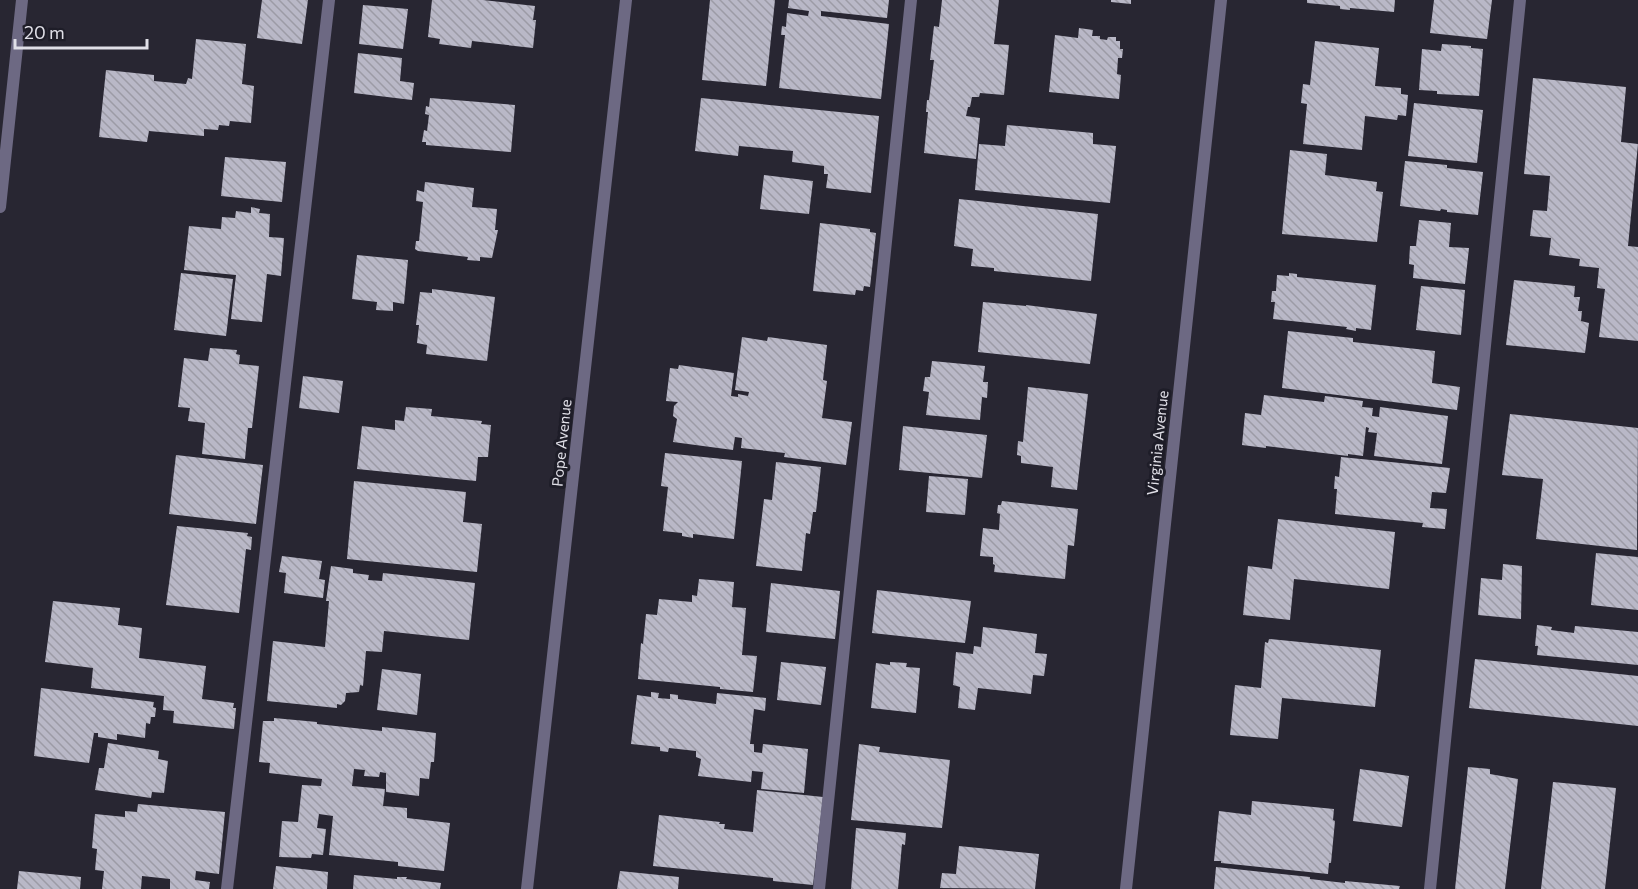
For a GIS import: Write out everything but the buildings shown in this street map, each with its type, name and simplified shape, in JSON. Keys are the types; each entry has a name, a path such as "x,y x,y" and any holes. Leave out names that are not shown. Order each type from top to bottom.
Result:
{"street":[{"path":"0,207 22,0"},
{"path":"227,889 329,0"},
{"name":"Pope Avenue","path":"527,889 626,0"},
{"path":"819,889 911,0"},
{"name":"Virginia Avenue","path":"1126,889 1221,0"},
{"path":"1430,889 1520,0"}]}
